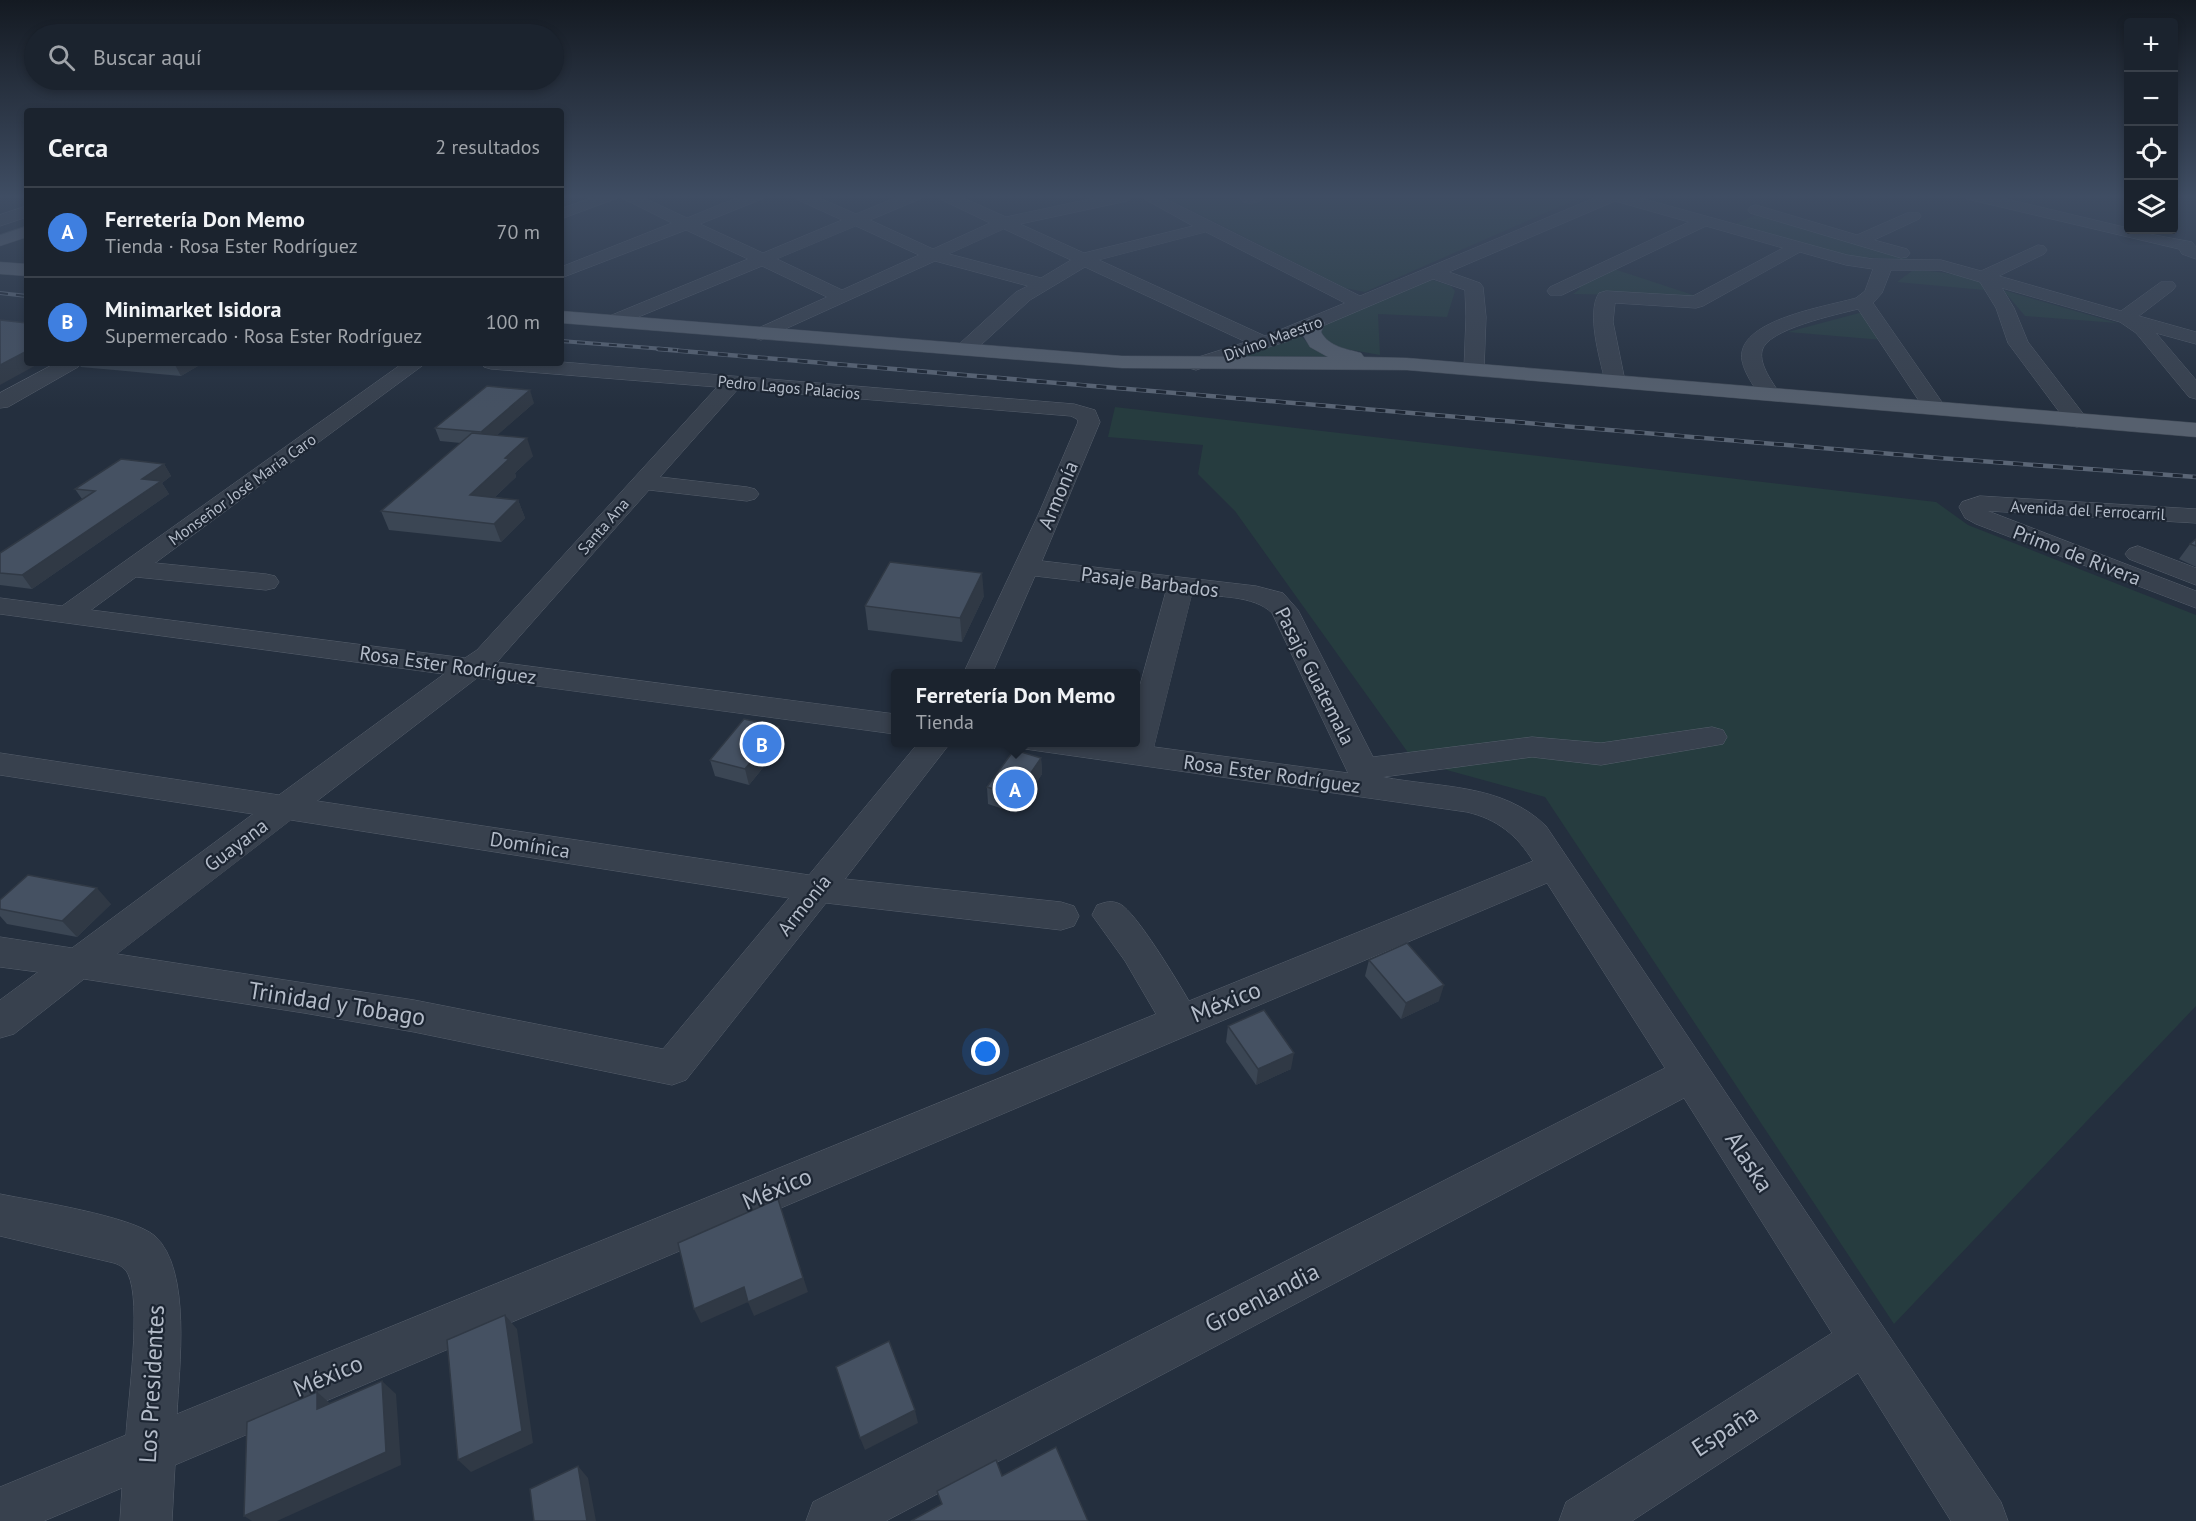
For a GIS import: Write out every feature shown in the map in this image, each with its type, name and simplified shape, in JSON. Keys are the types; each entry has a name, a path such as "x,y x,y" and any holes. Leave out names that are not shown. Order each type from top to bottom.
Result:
{"main road":[{"path":"0,268 24,270"},
{"path":"564,317 1122,362 1196,364 1373,362 2196,430"},
{"path":"1315,323 1311,332 1312,336 1322,346 1338,353 1373,362"}],"street":[{"path":"614,321 742,267"},
{"path":"778,267 843,297"},
{"path":"761,334 907,267"},
{"path":"978,267 1042,284"},
{"path":"964,350 1014,303 1073,267"},
{"path":"1097,267 1264,343"},
{"path":"1287,267 1361,304"},
{"name":"Divino Maestro","path":"1196,364 1264,343 1448,267"},
{"path":"1556,291 1611,267"},
{"path":"1615,381 1603,322 1606,297 1698,301 1760,267"},
{"path":"1769,394 1753,360 1754,345 1758,339 1773,329 1863,302 1873,293 1883,267"},
{"path":"1949,267 2196,338"},
{"path":"1976,274 1994,267"},
{"path":"1434,273 1463,281 1474,287 1476,317 1474,369"},
{"path":"1976,274 2005,308 2018,343 2077,420"},
{"path":"2125,317 2167,286"},
{"path":"1863,302 1935,408"},
{"path":"564,311 585,319"},
{"path":"2125,317 2143,329 2196,393"},
{"path":"0,402 66,366"},
{"name":"Monseñor José María Caro","path":"68,615 412,366"},
{"name":"Pedro Lagos Palacios","path":"529,366 1074,410 1087,414"},
{"name":"Santa Ana","path":"472,668 498,647 733,382"},
{"name":"Armonía","path":"979,669 1089,422 1087,414"},
{"path":"642,482 747,494"},
{"name":"Avenida del Ferrocarril","path":"1980,503 2196,516"},
{"name":"Primo de Rivera","path":"1980,503 1971,507 1974,513 1985,519 2196,600"},
{"path":"2138,554 2196,577"},
{"name":"Pasaje Barbados","path":"1026,567 1256,594 1273,599"},
{"path":"131,569 266,582"},
{"path":"1140,741 1181,585"},
{"name":"Pasaje Guatemala","path":"1273,599 1284,610 1367,778"},
{"name":"Rosa Ester Rodríguez","path":"0,606 891,723"},
{"name":"Guayana","path":"0,1022 472,668"},
{"path":"1367,778 1532,747 1601,754 1712,737"},
{"name":"Armonía","path":"672,1068 932,747"},
{"name":"Rosa Ester Rodríguez","path":"1072,747 1136,756 1367,778 1467,800 1507,812"},
{"path":"1136,756 1138,747"},
{"name":"Domínica","path":"0,764 816,889 1061,916"},
{"name":"Alaska","path":"1507,812 1534,834 1982,1521"},
{"name":"México","path":"0,1513 1554,866"},
{"path":"1110,915 1138,951 1181,1021"},
{"name":"Trinidad y Tobago","path":"0,952 304,997 414,1016 672,1068"},
{"name":"Groenlandia","path":"832,1521 1692,1074"},
{"name":"Los Presidentes","path":"0,1215 120,1242 138,1251 149,1265 158,1307 146,1521"},
{"name":"España","path":"1585,1521 1865,1340"}],"green space":[{"path":"1303,267 1422,267 1365,292 1345,288"},
{"path":"1611,268 1696,296 1573,294 1580,289 1577,285"},
{"path":"1912,271 1947,273 1981,281 1984,290 1897,282"},
{"path":"1427,278 1451,286 1455,291 1447,317 1378,314 1380,355 1335,347 1316,334 1323,321"},
{"path":"2003,290 2117,323 2025,316"},
{"path":"1863,312 1883,340 1788,332"},
{"path":"1300,335 1311,347 1338,357 1237,360 1240,356"},
{"path":"1115,407 1936,502 1968,525 2196,615 2196,1006 1894,1324 1545,797 1414,761 1235,511 1198,474 1203,445 1108,437"}],"building":[{"path":"0,320 24,323 24,353 0,365"},
{"path":"487,386 530,390 481,432 435,428"},
{"path":"472,433 527,438 505,458 509,459 470,495 518,500 494,524 381,511"},
{"path":"121,459 164,464 142,479 161,481 22,575 0,573 0,553 95,491 75,489"},
{"path":"890,562 982,573 960,618 865,606"},
{"path":"744,719 779,727 745,769 710,760"},
{"path":"1014,750 1041,758 1015,796 987,787"},
{"path":"28,875 97,888 62,921 0,909 0,900"},
{"path":"1407,943 1444,985 1406,1003 1369,960"},
{"path":"1264,1010 1294,1053 1258,1069 1228,1026"},
{"path":"778,1199 803,1278 748,1302 744,1287 694,1309 678,1243"},
{"path":"505,1315 522,1431 458,1460 447,1340"},
{"path":"889,1341 915,1410 860,1438 836,1367"},
{"path":"382,1381 386,1452 244,1516 247,1422 317,1392 317,1409"},
{"path":"1056,1447 1088,1521 911,1521 942,1504 937,1491 996,1460 1002,1476"},
{"path":"578,1466 587,1521 534,1521 530,1489"}],"railway":[{"path":"0,293 24,296"},
{"path":"564,341 677,350"},
{"path":"658,349 1939,458 2196,477"}],"place":[{"name":"Minimarket Isidora","path":"762,744"},
{"name":"Ferretería Don Memo","path":"1015,789"}]}
